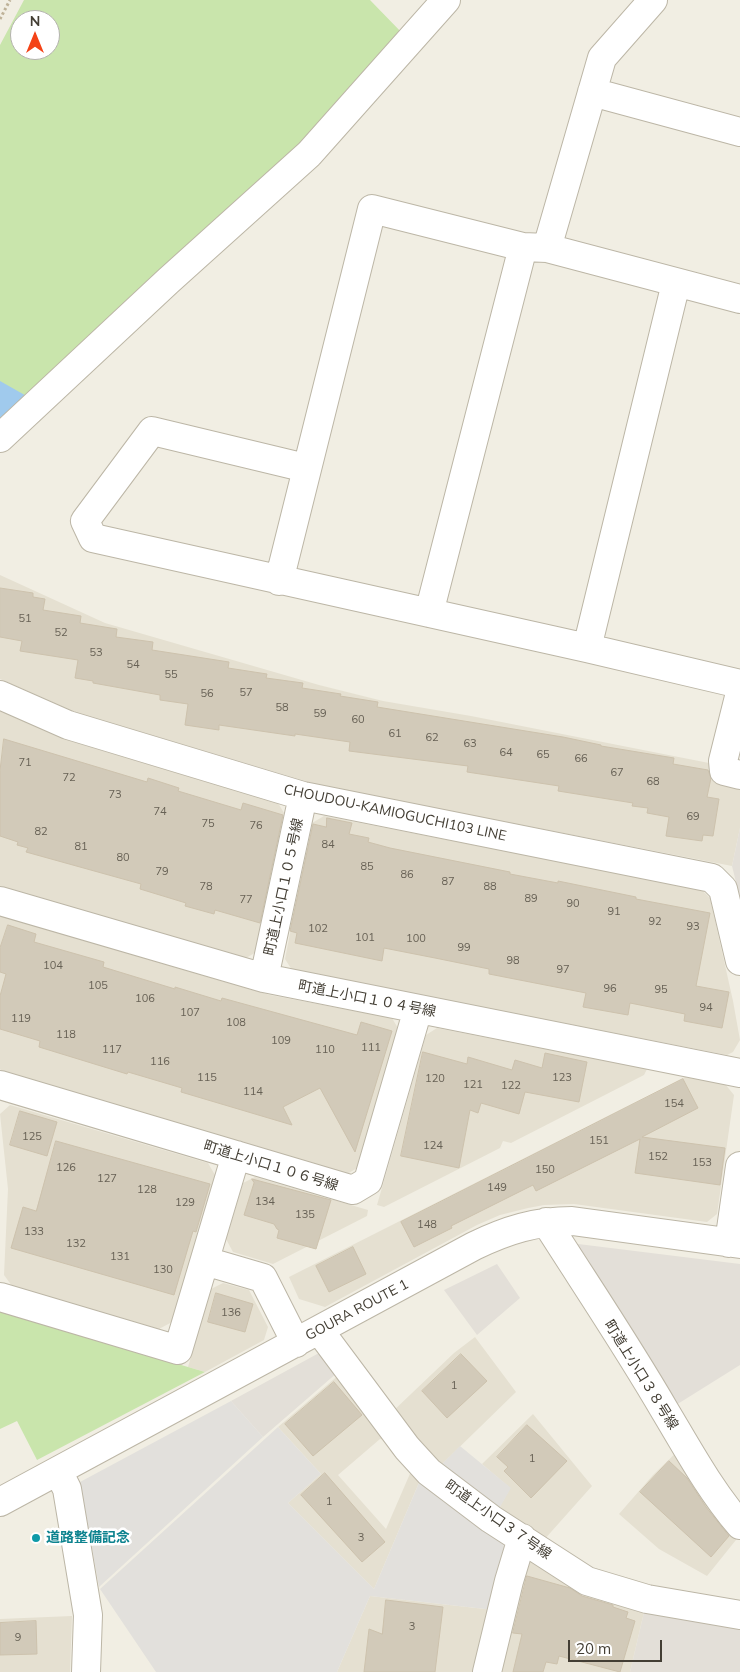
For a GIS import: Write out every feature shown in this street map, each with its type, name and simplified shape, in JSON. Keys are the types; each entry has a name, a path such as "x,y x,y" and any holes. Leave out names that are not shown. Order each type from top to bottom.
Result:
{"street":[{"path":"0,438 309,154 446,0"},
{"path":"430,614 535,248 592,92 602,58 653,0"},
{"path":"592,92 740,132"},
{"path":"279,581 372,209 740,299"},
{"path":"587,648 676,283"},
{"path":"306,468 152,431 85,521 93,538 740,684"},
{"path":"731,768 740,693"},
{"name":"CHOUDOU-KAMIOGUCHI103 LINE","path":"0,695 68,725 303,796 712,878 723,889 740,962"},
{"name":"町道上小口１０５号線","path":"264,978 303,796"},
{"name":"町道上小口１０４号線","path":"0,901 264,978 740,1073"},
{"name":"町道上小口１０６号線","path":"0,1085 353,1190 368,1181 418,1009"},
{"path":"0,1297 178,1350 236,1155"},
{"path":"734,1244 740,1166"},
{"name":"GOURA ROUTE 1","path":"0,1502 492,1237 527,1225 546,1222 584,1222 734,1244"},
{"name":"町道上小口３８号線","path":"546,1222 705,1478 740,1525"},
{"path":"205,1261 263,1278 296,1343"},
{"name":"町道上小口３７号線","path":"319,1330 406,1448 429,1472 491,1519 587,1580 647,1599 740,1615"},
{"path":"58,1471 68,1489 88,1615 86,1672"},
{"path":"487,1672 509,1580 522,1538"}],"path":[{"path":"0,19 10,0"}],"shaded area":[{"path":"0,575 105,623 319,685 383,701 471,716 714,764 740,785 740,828 732,866 322,786 77,713 0,679"},
{"path":"0,711 70,741 278,803 284,813 258,951 246,958 0,886"},
{"path":"324,816 701,889 710,898 740,1040 733,1052 727,1055 292,970 285,959 312,823"},
{"path":"740,828 740,898 732,866"},
{"path":"0,916 270,995 392,1018 399,1030 359,1167 347,1174 3,1073 0,1069"},
{"path":"437,1028 647,1069 644,1075 511,1143 503,1141 500,1148 384,1207 377,1205 426,1035"},
{"path":"685,1077 725,1084 734,1095 717,1214 707,1222 574,1204 544,1205 528,1208 500,1215 477,1225 325,1307 299,1299 289,1277"},
{"path":"10,1105 208,1163 215,1175 172,1322 159,1329 12,1286 4,1275 8,1189 0,1114"},
{"path":"255,1177 368,1210 367,1216 273,1264 233,1252 226,1239 243,1183"},
{"path":"562,1242 740,1264 740,1365 668,1410"},
{"path":"497,1264 520,1298 477,1335 444,1290"},
{"path":"223,1283 249,1290 268,1327 264,1340 205,1372 188,1367 211,1289"},
{"path":"475,1337 516,1392 438,1468 390,1414 454,1353"},
{"path":"319,1353 325,1355 338,1372 263,1437 231,1401"},
{"path":"340,1374 387,1440 380,1439 338,1475 386,1529 412,1469 421,1478 374,1589 288,1503 321,1474 278,1427"},
{"path":"231,1401 263,1437 99,1587 80,1482"},
{"path":"533,1414 592,1486 543,1541 497,1512 510,1488 482,1464"},
{"path":"278,1427 321,1474 288,1503 374,1589 421,1478 509,1541 494,1610 370,1596 337,1672 156,1672 100,1589"},
{"path":"460,1446 511,1488 497,1512 438,1468"},
{"path":"682,1447 740,1535 707,1576 659,1549 619,1514 653,1475"},
{"path":"532,1557 645,1608 630,1672 498,1672 523,1559"},
{"path":"370,1596 494,1610 477,1672 337,1672"},
{"path":"645,1608 740,1625 740,1672 630,1672"},
{"path":"72,1616 70,1672 0,1672 0,1619"}],"green space":[{"path":"24,0 370,0 404,35 302,148 0,425 0,45 10,26 10,60 60,60 60,10 19,10"},
{"path":"0,1312 205,1372 37,1460 17,1421 0,1429"}],"water":[{"path":"0,381 30,398 0,425"}],"building":[{"path":"0,588 33,593 33,597 45,599 43,610 81,616 80,623 117,629 116,637 153,642 152,650 229,662 228,668 267,674 266,678 303,683 302,688 378,702 377,707 563,737 601,746 674,758 673,764 708,770 711,778 707,797 719,799 713,836 703,835 702,841 666,836 669,817 647,813 648,808 632,806 633,803 558,791 559,786 467,772 468,766 349,751 350,742 295,734 295,736 219,725 219,730 185,725 188,704 160,700 160,695 75,678 78,660 20,651 22,641 0,637"},
{"path":"4,739 147,782 148,778 179,788 178,791 241,810 243,803 283,815 260,923 215,910 214,914 185,906 186,903 140,889 141,884 26,852 28,848 17,845 18,842 0,836 0,771"},
{"path":"327,818 352,823 349,834 369,838 368,842 390,848 510,872 510,874 558,883 558,881 636,897 636,899 710,913 696,986 729,992 722,1028 684,1021 685,1014 630,1003 628,1015 583,1007 586,993 489,974 489,969 435,958 384,948 382,961 295,943 297,933 290,931 313,824 326,827"},
{"path":"8,925 36,934 34,942 104,962 103,967 175,989 175,987 221,1001 222,998 357,1035 361,1022 392,1031 355,1152 320,1088 283,1107 292,1125 181,1092 182,1088 128,1072 127,1074 39,1047 40,1041 0,1029 0,996 6,974 0,972 0,948"},
{"path":"423,1052 467,1064 468,1057 512,1070 515,1060 542,1068 545,1053 587,1062 579,1102 525,1092 519,1114 481,1103 478,1113 470,1110 459,1168 401,1156"},
{"path":"683,1079 698,1108 642,1137 725,1148 720,1185 635,1173 640,1139 536,1191 533,1185 451,1226 452,1228 414,1247 401,1222"},
{"path":"20,1111 57,1122 47,1156 10,1145"},
{"path":"56,1141 210,1184 196,1232 193,1231 174,1295 11,1248 23,1207 36,1211"},
{"path":"252,1179 331,1200 316,1249 277,1238 279,1230 274,1224 244,1215 254,1183"},
{"path":"353,1247 366,1274 329,1292 316,1266"},
{"path":"216,1293 253,1304 245,1332 208,1322"},
{"path":"461,1354 487,1381 447,1418 422,1391"},
{"path":"334,1382 362,1415 313,1456 285,1424"},
{"path":"527,1425 567,1461 531,1498 504,1471 508,1467 497,1457"},
{"path":"669,1461 687,1478 706,1507 729,1536 711,1557 640,1492"},
{"path":"325,1473 385,1542 362,1562 301,1495"},
{"path":"527,1576 570,1588 582,1596 613,1605 613,1607 628,1612 626,1618 635,1621 620,1672 559,1656 557,1664 546,1662 543,1672 513,1672 522,1634 513,1633"},
{"path":"386,1600 443,1607 435,1672 364,1672 369,1629 382,1634"},
{"path":"36,1621 37,1654 0,1655 0,1623"}],"place":[{"name":"道路整備記念","path":"36,1538"}]}
